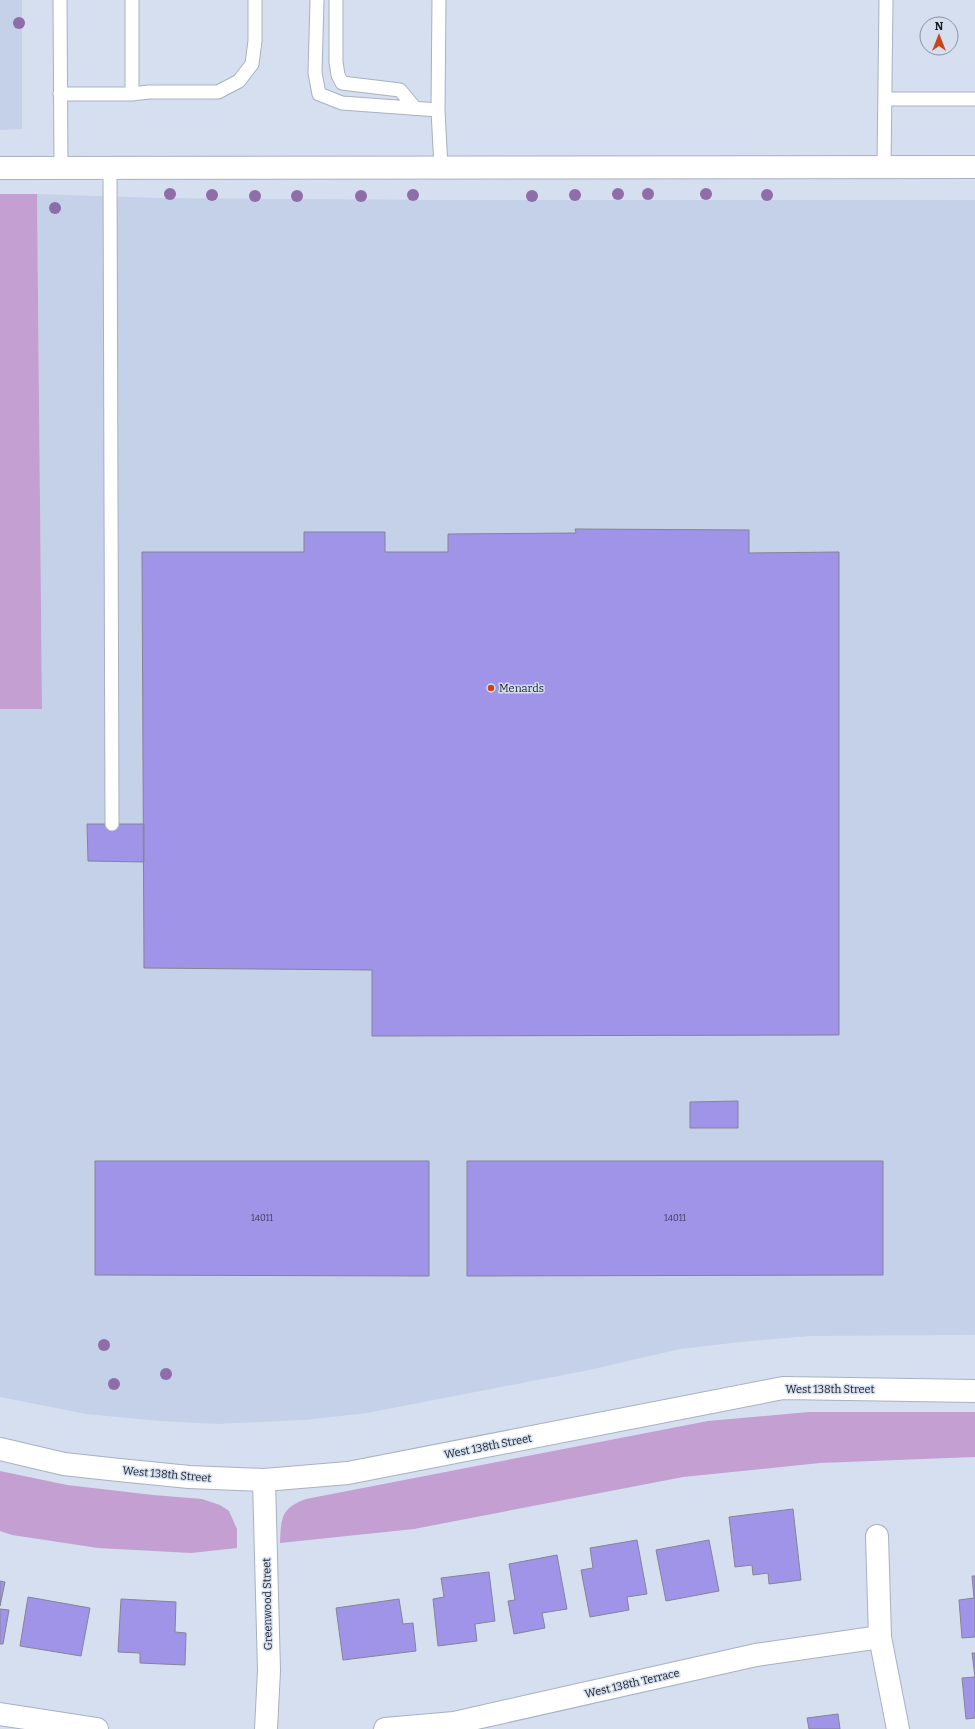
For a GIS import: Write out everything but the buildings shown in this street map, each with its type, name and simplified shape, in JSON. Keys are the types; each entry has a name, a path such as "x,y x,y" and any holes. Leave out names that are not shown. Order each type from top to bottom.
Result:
{"street":[{"path":"0,168 975,167"},
{"name":"West 138th Street","path":"0,1449 64,1464 189,1477 264,1480 348,1473 783,1388 975,1391"},
{"name":"Greenwood Street","path":"264,1480 269,1671 266,1729"},
{"path":"877,1536 880,1637 898,1729"},
{"name":"West 138th Terrace","path":"385,1729 454,1723 756,1655 880,1637"},
{"path":"0,1714 97,1729"}],"lane":[{"path":"60,0 61,168"},
{"path":"132,0 132,94"},
{"path":"60,94 218,92 239,81 252,64 255,41 254,0"},
{"path":"317,0 315,74 319,94 342,103 438,110"},
{"path":"336,0 336,62 338,75 342,83 400,90 415,108"},
{"path":"439,0 438,110 441,168"},
{"path":"884,167 886,0"},
{"path":"885,99 975,99"},
{"path":"110,168 112,824"}],"shaded area":[{"path":"0,0 22,0 22,129 0,130"},
{"path":"0,194 37,194 42,709 0,709"},
{"path":"37,194 158,198 444,200 975,200 975,1335 810,1336 680,1349 589,1370 367,1413 305,1420 217,1424 160,1421 86,1414 0,1397 0,709 42,709"},
{"path":"809,1412 975,1412 975,1457 820,1463 683,1477 414,1529 280,1543 282,1520 284,1515 292,1506 306,1499 708,1421"},
{"path":"0,1471 67,1485 202,1499 220,1505 229,1511 237,1529 237,1548 191,1553 98,1548 12,1535 0,1531"}],"place":[{"name":"Menards","path":"491,688"}]}
